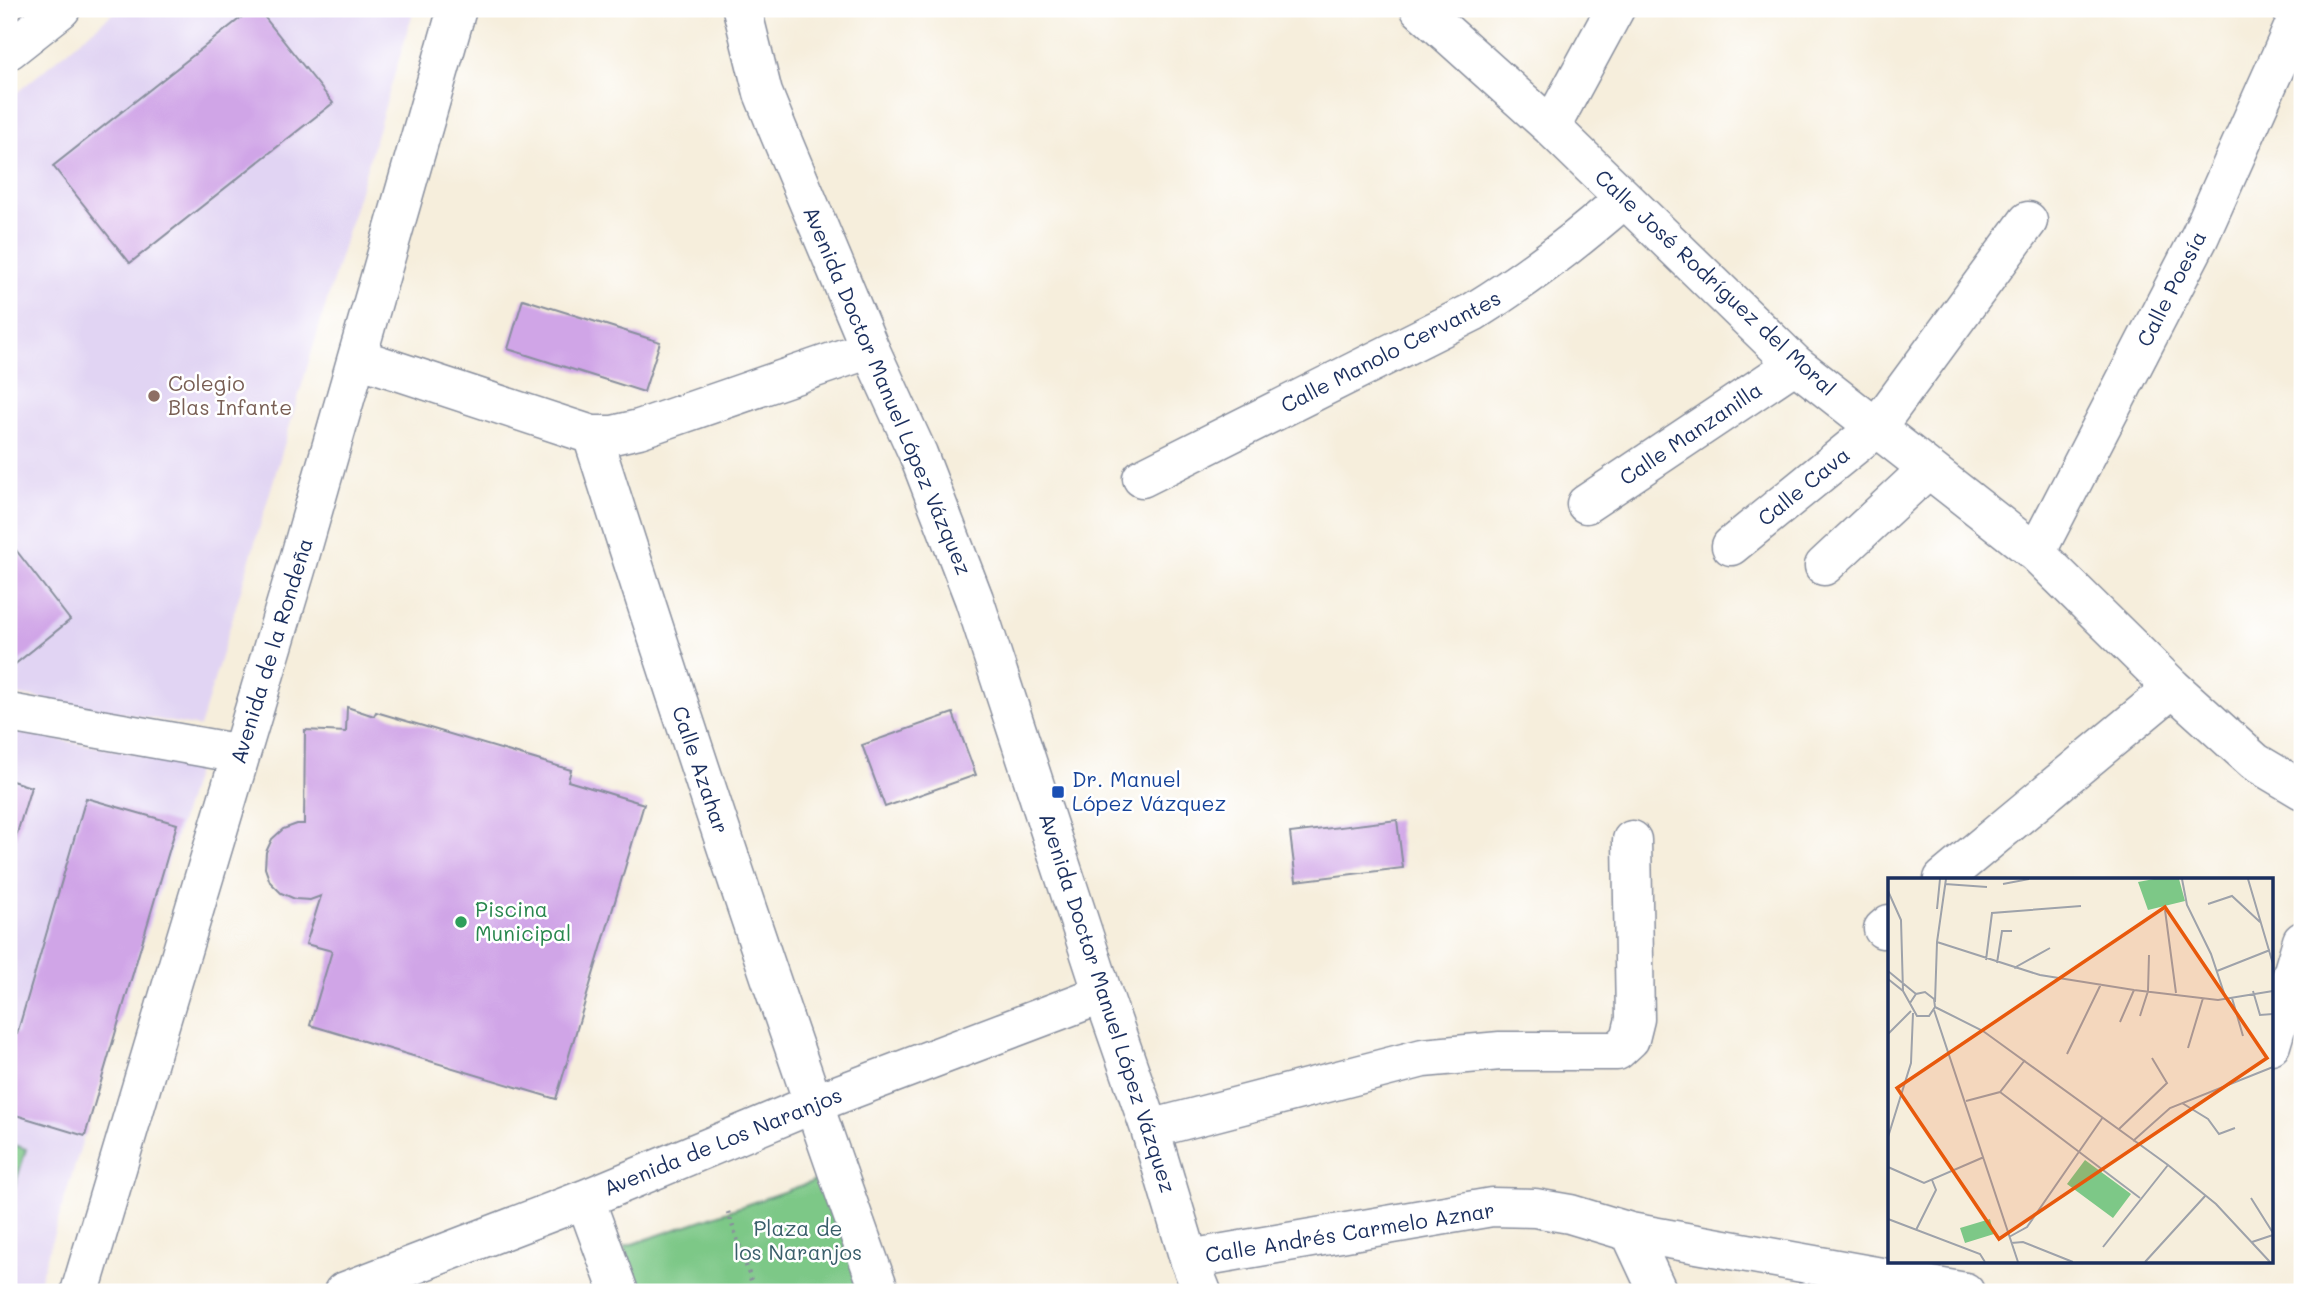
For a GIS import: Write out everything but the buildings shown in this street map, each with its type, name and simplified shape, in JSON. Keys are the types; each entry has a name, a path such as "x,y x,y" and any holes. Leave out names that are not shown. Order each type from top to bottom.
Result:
{"street":[{"path":"9,50 61,9"},
{"name":"Avenida de la Rondeña","path":"80,1292 358,358 457,9"},
{"name":"Avenida Doctor Manuel López Vázquez","path":"742,9 764,93 870,349 918,454 974,599 1150,1129 1195,1276"},
{"name":"Calle José Rodríguez del Moral","path":"1420,9 1551,127 1795,364 2036,553 2173,688 2255,762 2302,788"},
{"path":"1551,127 1615,9"},
{"name":"Calle Poesía","path":"2036,553 2200,236 2297,19"},
{"name":"Calle Manolo Cervantes","path":"1142,478 1473,312 1523,280 1587,232 1624,200"},
{"name":"Calle Cava","path":"1731,547 1877,428 2028,221"},
{"path":"358,358 592,435 613,435 639,429 870,349"},
{"name":"Calle Manzanilla","path":"1586,504 1795,364"},
{"name":"Calle Azahar","path":"592,435 676,699 813,1104 880,1292"},
{"path":"1824,566 1928,469"},
{"path":"1944,878 2173,688"},
{"path":"9,713 241,754"},
{"path":"1150,1129 1423,1058 1500,1051 1617,1051 1630,1039 1635,1019 1632,840"},
{"path":"2272,1042 2302,941"},
{"name":"Avenida de Los Naranjos","path":"343,1292 585,1199 813,1104 1103,994"},
{"path":"585,1199 619,1292"},
{"name":"Calle Andrés Carmelo Aznar","path":"1195,1276 1492,1207 1535,1208 1570,1214 1630,1232 1965,1292"},
{"path":"1630,1232 1658,1292"}],"path":[{"path":"727,1212 755,1292"}],"shaded area":[{"name":"Colegio Blas Infante","path":"118,9 414,9 200,727 9,693 9,99"},
{"path":"9,731 198,765 36,1292 9,1292"}],"green space":[{"path":"9,1143 26,1149 9,1205"},
{"name":"Plaza de los Naranjos","path":"829,1176 870,1292 640,1292 624,1247"}],"place":[{"name":"Colegio Blas Infante","path":"154,396"},
{"name":"Dr. Manuel López Vázquez","path":"1058,792"},
{"name":"Piscina Municipal","path":"461,922"}]}
